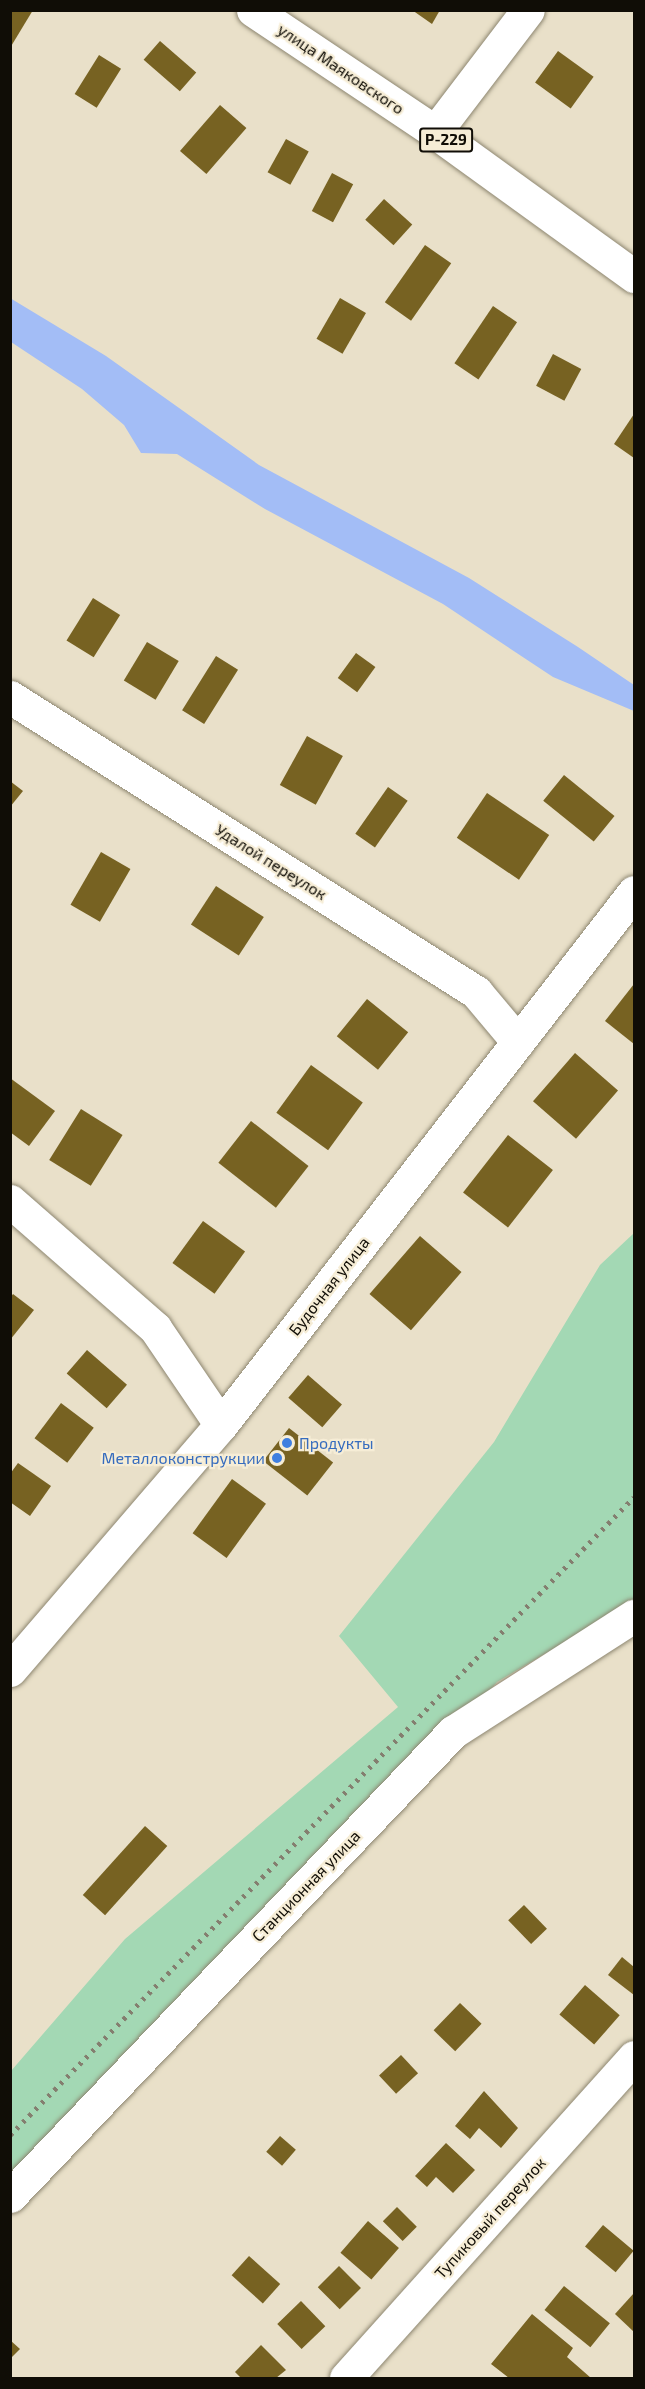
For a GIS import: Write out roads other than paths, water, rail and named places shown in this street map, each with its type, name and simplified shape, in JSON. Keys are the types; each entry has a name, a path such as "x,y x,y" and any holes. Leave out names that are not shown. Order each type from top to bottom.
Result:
{"street":[{"name":"улица Маяковского","path":"253,10 435,132 634,276"},
{"path":"435,132 528,10"},
{"name":"Удалой переулок","path":"10,697 476,992 518,1042"},
{"name":"Будочная улица","path":"10,1670 221,1425 634,892"},
{"path":"10,1201 155,1328 221,1425"},
{"name":"Станционная улица","path":"10,2196 453,1732 634,1616"},
{"name":"Тупиковый переулок","path":"346,2379 634,2057"}],"water":[{"path":"10,298 106,356 259,465 469,578 578,647 634,685 634,711 553,677 443,604 265,509 177,454 141,453 124,425 82,389 11,342"}],"railway":[{"path":"10,2135 634,1497"}],"place":[{"name":"Продукты","path":"287,1443"},
{"name":"Металлоконструкции","path":"277,1458"}]}
